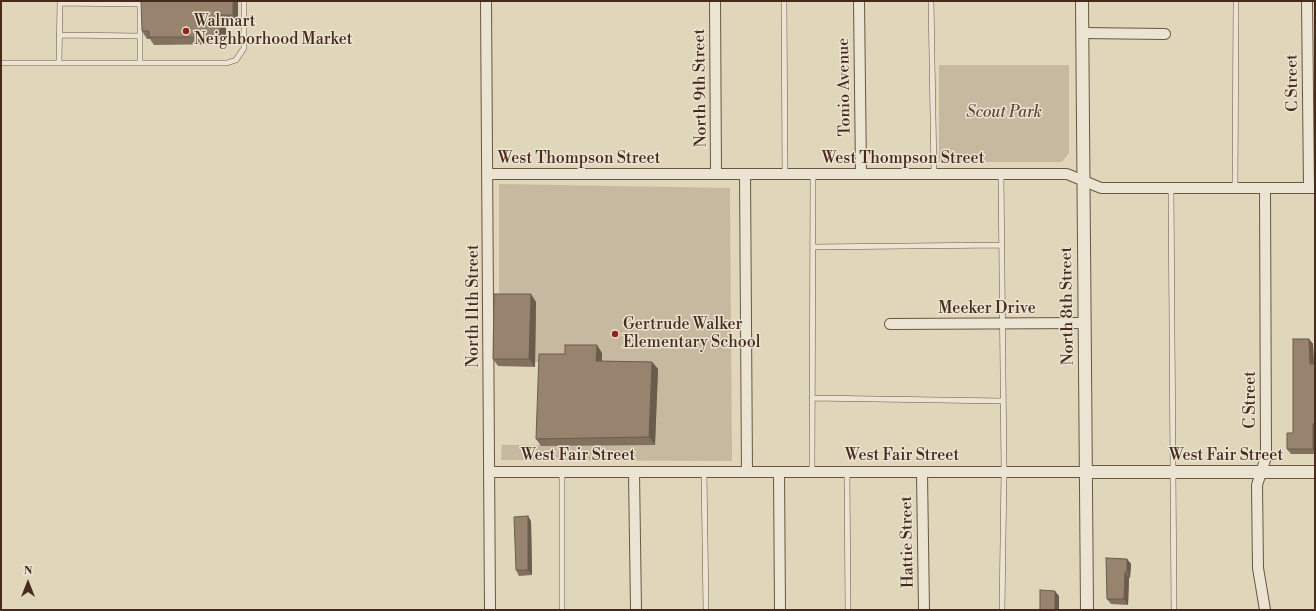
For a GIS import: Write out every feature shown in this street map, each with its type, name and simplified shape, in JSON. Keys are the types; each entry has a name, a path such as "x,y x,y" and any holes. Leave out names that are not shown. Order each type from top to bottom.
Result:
{"street":[{"name":"North 11th Street","path":"486,1 490,610"},
{"name":"North 9th Street","path":"715,1 716,174"},
{"name":"Tonio Avenue","path":"859,1 861,173"},
{"name":"North 8th Street","path":"1082,1 1086,610"},
{"name":"C Street","path":"1307,1 1312,188"},
{"path":"1082,33 1165,34"},
{"name":"West Thompson Street","path":"488,174 1067,174 1101,188 1312,188"},
{"path":"745,174 747,472"},
{"name":"C Street","path":"1265,188 1266,457 1257,486 1258,568 1265,610"},
{"name":"Meeker Drive","path":"890,324 1084,323"},
{"name":"West Fair Street","path":"490,472 1315,472"},
{"path":"634,472 636,610"},
{"path":"778,472 780,610"},
{"name":"Hattie Street","path":"922,473 924,610"}],"lane":[{"path":"1,63 226,63 236,60 244,48 244,1"},
{"path":"784,1 785,174"},
{"path":"931,1 934,174"},
{"path":"1235,188 1236,1"},
{"path":"59,63 60,2 140,2 140,63"},
{"path":"59,35 140,36"},
{"path":"812,472 813,174"},
{"path":"1001,174 1002,401 1004,472 1002,610"},
{"path":"1170,188 1174,610"},
{"path":"813,247 1001,245"},
{"path":"812,398 1002,401"},
{"path":"562,472 562,610"},
{"path":"704,472 706,610"},
{"path":"847,472 848,610"}],"green space":[{"name":"Scout Park","path":"939,65 1069,65 1069,153 1062,162 939,162"},
{"name":"Gertrude Walker Elementary School","path":"499,184 730,188 732,461 501,460 502,445 655,444 658,370 571,362 535,362 536,302 499,302"}],"building":[{"name":"Walmart Neighborhood Market","path":"141,1 233,1 233,15 220,15 220,37 149,37 149,31 142,31"},
{"path":"494,294 531,294 529,359 493,359"},
{"path":"1293,339 1309,339 1310,364 1315,364 1315,423 1313,424 1313,449 1287,449 1287,433 1293,433"},
{"path":"565,345 597,345 596,361 652,362 649,437 536,439 539,354 565,354"},
{"path":"528,516 528,570 516,570 514,517"},
{"path":"1106,558 1127,559 1124,599 1107,599"},
{"path":"1040,590 1055,591 1055,610 1040,610"}],"place":[{"name":"Walmart Neighborhood Market","path":"186,31"},
{"name":"Gertrude Walker Elementary School","path":"615,334"}]}
